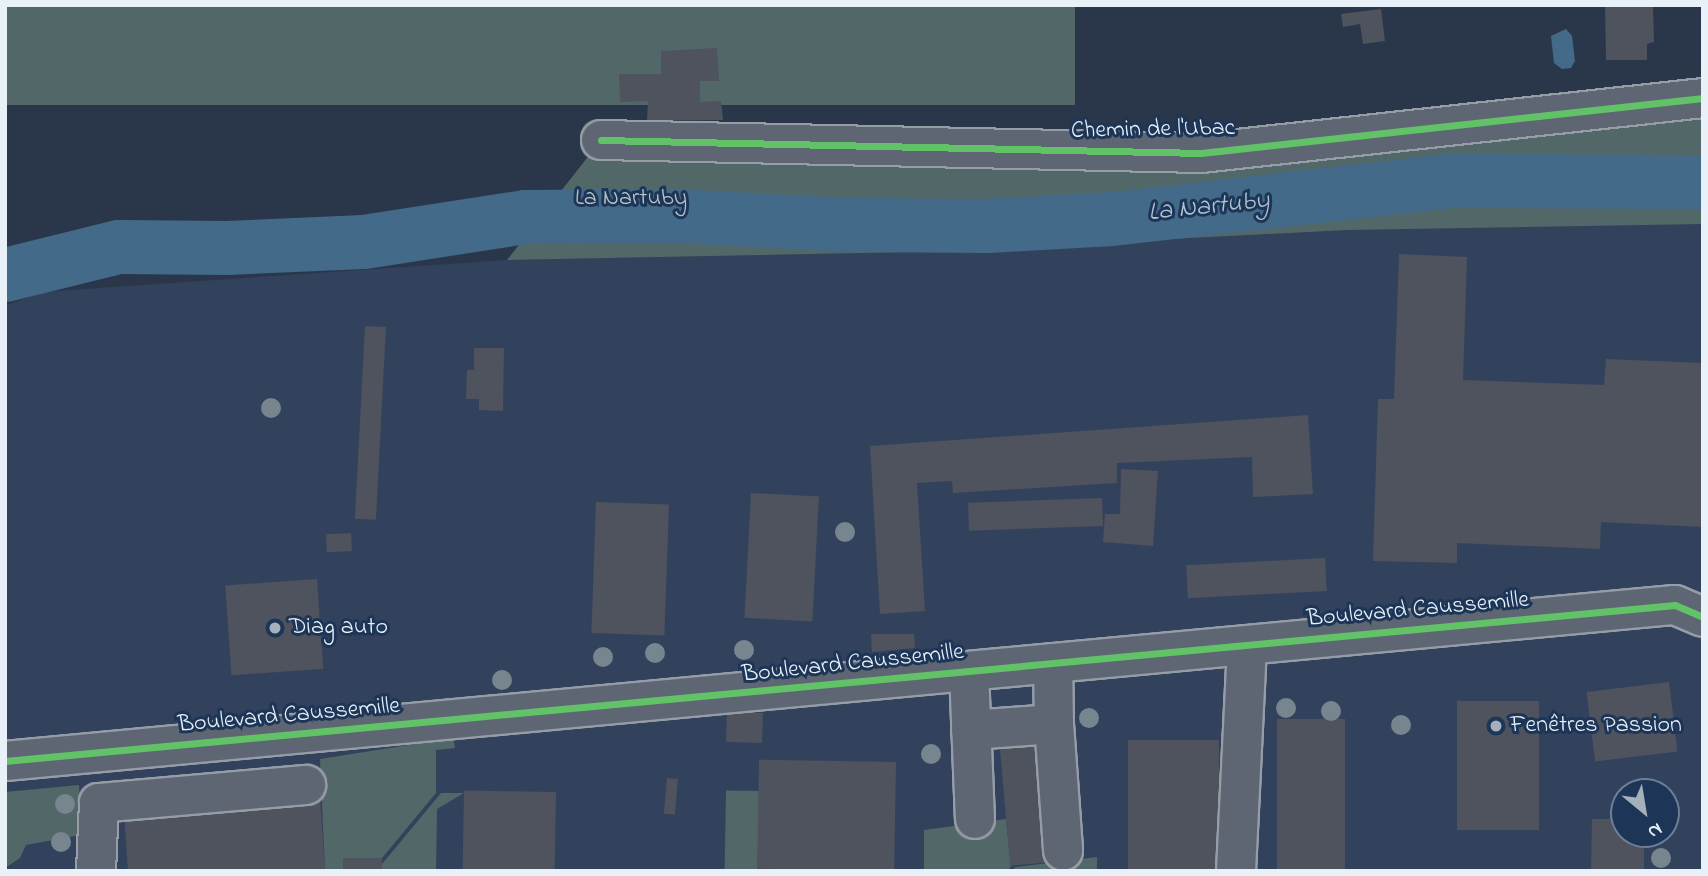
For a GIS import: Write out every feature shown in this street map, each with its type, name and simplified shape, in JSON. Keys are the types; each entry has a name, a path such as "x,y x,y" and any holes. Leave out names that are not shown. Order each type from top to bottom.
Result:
{"street":[{"name":"Chemin de l'Ubac","path":"601,140 1201,153 1703,98"},
{"name":"Boulevard Caussemille","path":"5,761 1675,606 1703,617"},
{"path":"1236,871 1247,645"},
{"path":"1053,663 1054,723 1063,850"},
{"path":"969,671 975,819"},
{"path":"971,730 1054,723"},
{"path":"96,871 99,803 306,785"}],"shaded area":[{"path":"1566,29 1572,36 1575,61 1571,68 1562,69 1554,63 1551,36"},
{"path":"1369,215 1703,223 1703,871 5,871 5,306 41,292 507,260 916,252"}],"green space":[{"path":"5,5 1075,5 1075,105 5,105"},
{"name":"La Nartuby","path":"1703,115 1703,224 1347,230 916,252 507,260 601,140 1188,153"},
{"path":"453,738 455,748 436,750 436,793 382,858 343,859 343,871 325,871 320,759"},
{"path":"79,785 81,835 26,845 20,858 5,868 5,792"},
{"path":"726,790 759,791 758,871 725,870"},
{"path":"441,793 464,793 437,809 436,871 382,871 382,864"},
{"path":"1006,819 1011,867 1006,871 924,871 924,830"},
{"path":"1097,857 1097,871 1010,871 1016,867"}],"building":[{"path":"1605,5 1653,5 1654,42 1647,44 1647,60 1606,60"},
{"path":"1381,9 1385,41 1363,44 1360,24 1343,27 1341,14"},
{"path":"717,48 719,81 700,81 700,102 721,101 723,120 647,121 648,101 620,102 619,74 661,74 661,51"},
{"path":"1399,254 1467,257 1463,380 1604,385 1606,359 1703,363 1703,527 1601,522 1600,549 1457,543 1457,563 1373,561 1378,399 1394,399"},
{"path":"365,326 386,327 376,520 355,519"},
{"path":"474,348 504,348 503,411 479,410 479,399 466,399 467,370 474,370"},
{"path":"1308,415 1313,494 1253,497 1252,457 1117,463 1117,483 953,493 952,481 917,483 925,611 880,614 870,446"},
{"path":"1121,469 1158,471 1153,546 1103,542 1105,514 1120,514"},
{"path":"751,493 819,497 812,621 744,618"},
{"path":"1102,498 1103,526 969,531 968,503"},
{"path":"596,502 669,505 664,635 591,633"},
{"path":"351,533 352,551 327,552 326,534"},
{"path":"1325,558 1327,591 1188,598 1186,565"},
{"name":"Diag auto","path":"317,579 323,669 232,675 225,585"},
{"path":"871,634 914,634 915,648 872,652"},
{"path":"1669,682 1678,751 1595,762 1587,692"},
{"path":"1457,701 1539,701 1539,830 1457,830"},
{"path":"727,712 763,713 762,743 726,742"},
{"path":"1277,719 1345,719 1345,871 1277,871"},
{"path":"1035,736 1046,863 1010,866 999,739"},
{"path":"1128,740 1219,740 1219,871 1128,871"},
{"path":"759,760 896,762 894,871 757,869"},
{"path":"667,778 678,779 675,815 664,814"},
{"path":"464,790 556,792 555,871 463,869"},
{"path":"320,797 325,871 128,871 124,811"},
{"path":"1592,819 1610,819 1610,848 1644,848 1644,871 1591,871"},
{"path":"343,858 382,858 382,871 343,871"}],"waterway":[{"name":"La Nartuby","path":"5,275 119,247 227,248 364,242 526,217 677,216 851,225 988,226 1112,219 1450,181 1703,182"}],"cycle path":[{"path":"601,140 1201,153 1703,98"},
{"path":"5,761 1675,605 1703,617"}],"place":[{"name":"Diag auto","path":"275,628"},
{"name":"Fenêtres Passion","path":"1496,726"}]}
